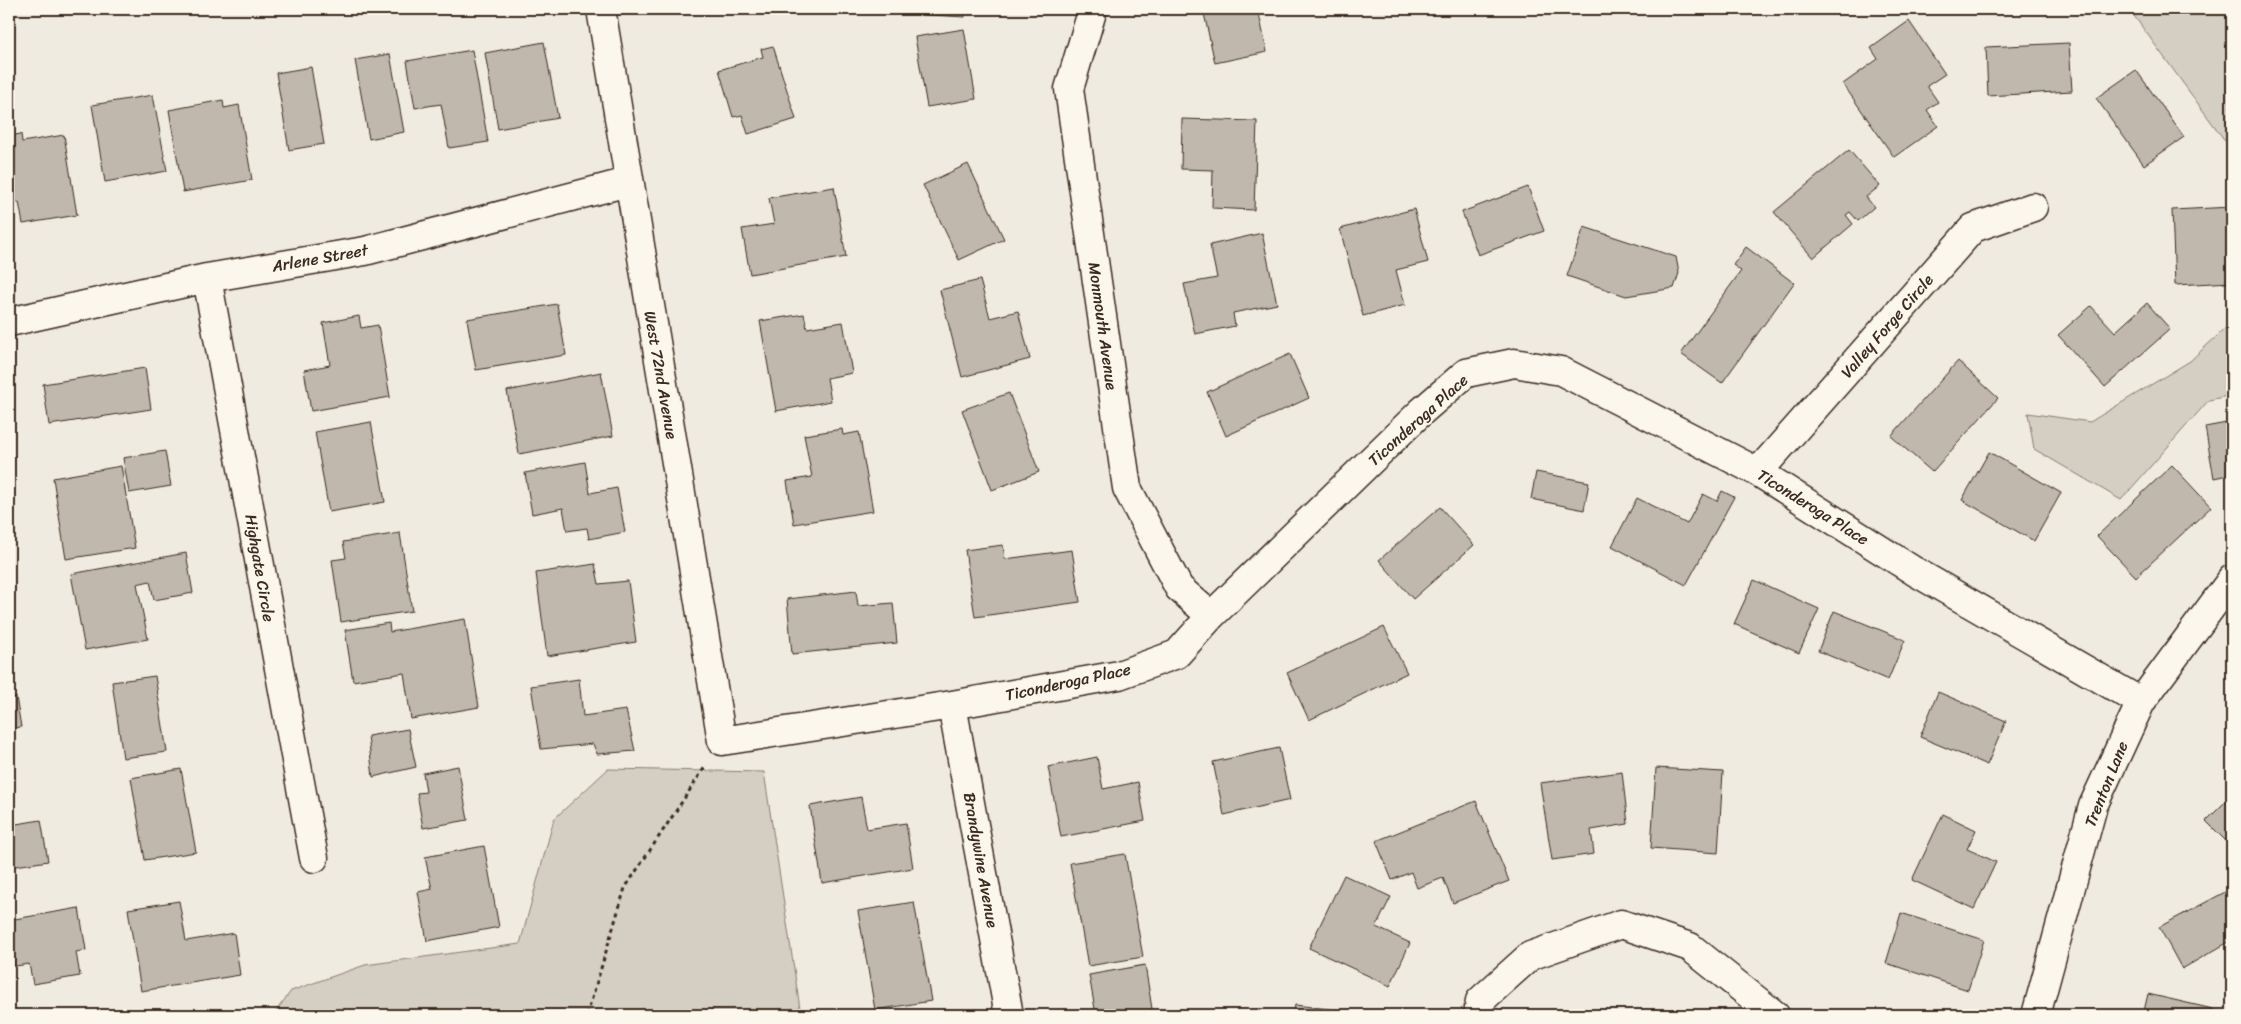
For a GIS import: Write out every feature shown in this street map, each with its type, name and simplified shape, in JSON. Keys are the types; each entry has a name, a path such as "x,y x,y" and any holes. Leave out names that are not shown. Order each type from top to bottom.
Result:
{"street":[{"name":"West 72nd Avenue","path":"601,9 628,182 722,741"},
{"name":"Monmouth Avenue","path":"1092,12 1069,89 1127,488 1180,588 1211,616"},
{"name":"Arlene Street","path":"9,322 207,278 365,251 628,182"},
{"name":"Valley Forge Circle","path":"1758,472 1973,228 2033,207"},
{"name":"Highgate Circle","path":"207,278 314,858"},
{"name":"Ticonderoga Place","path":"722,741 952,705 1119,675 1177,654 1211,616 1421,412 1466,373 1514,363 1561,372 1758,472 1914,571 2141,702"},
{"name":"Trenton Lane","path":"2036,1015 2093,806 2141,702 2232,579"},
{"name":"Brandywine Avenue","path":"952,705 1009,1015"},
{"path":"1478,1015 1480,1001 1530,956 1622,924 1690,947 1775,1015"}],"path":[{"path":"587,1015 625,888 722,741"}],"shaded area":[{"path":"2129,9 2232,9 2232,154 2231,149"},
{"path":"2232,322 2232,395 2209,400 2121,500 2034,449 2028,413 2090,422 2190,361"},
{"path":"608,769 764,772 801,1015 273,1015 291,991 365,965 520,944 554,819"}],"building":[{"path":"915,9 965,9 965,17 914,14"},
{"path":"1203,9 1258,9 1267,52 1215,63"},
{"path":"1909,21 1945,74 1927,86 1938,102 1927,110 1938,126 1894,157 1843,84 1878,59 1871,48"},
{"path":"964,29 976,99 927,107 915,37"},
{"path":"544,42 558,118 498,129 485,53"},
{"path":"2069,43 2072,91 1988,96 1986,47"},
{"path":"773,46 796,119 748,134 742,115 733,117 719,70 763,57 761,49"},
{"path":"472,50 488,142 449,148 441,104 415,108 407,61"},
{"path":"390,54 404,132 369,139 355,60"},
{"path":"311,67 324,144 289,150 276,73"},
{"path":"2136,70 2184,137 2144,165 2096,98"},
{"path":"153,95 167,171 105,182 92,105"},
{"path":"223,100 224,108 239,105 252,180 183,192 169,110"},
{"path":"1182,119 1257,121 1254,210 1212,208 1213,170 1181,169"},
{"path":"21,134 22,142 64,135 77,215 23,224 19,202 9,204 9,136"},
{"path":"1849,150 1880,186 1866,197 1874,207 1858,221 1850,212 1846,215 1853,224 1813,258 1774,212"},
{"path":"968,164 1004,239 959,260 923,185"},
{"path":"834,187 846,257 750,274 742,229 774,224 769,198"},
{"path":"1528,187 1544,231 1478,255 1462,212"},
{"path":"2232,207 2232,282 2175,285 2172,210"},
{"path":"1414,209 1428,262 1396,270 1405,305 1363,316 1340,229"},
{"path":"1584,227 1676,257 1679,273 1674,288 1626,296 1567,276"},
{"path":"1262,233 1277,304 1233,313 1235,326 1195,334 1184,284 1217,278 1210,245"},
{"path":"1746,247 1794,283 1722,383 1681,354 1741,271 1733,265"},
{"path":"980,280 990,318 1018,311 1030,359 962,377 940,290"},
{"path":"2147,303 2170,329 2105,387 2058,335 2091,306 2115,332"},
{"path":"557,304 566,355 476,370 467,319"},
{"path":"804,314 807,328 843,322 852,373 827,378 831,401 776,411 760,321"},
{"path":"359,316 361,328 378,325 390,397 311,411 304,370 330,365 323,323"},
{"path":"1290,354 1309,398 1226,436 1207,392"},
{"path":"1958,361 1998,398 1932,472 1891,436"},
{"path":"145,368 151,409 49,425 43,384"},
{"path":"601,372 613,436 519,454 507,391"},
{"path":"1009,393 1039,472 992,490 962,410"},
{"path":"371,422 385,502 329,512 315,432"},
{"path":"2232,422 2232,474 2214,478 2205,427"},
{"path":"842,429 843,435 859,432 873,511 794,524 787,481 812,477 804,435"},
{"path":"165,451 171,486 129,493 123,458"},
{"path":"1989,452 2061,493 2034,541 1962,500"},
{"path":"585,462 590,493 617,488 625,532 589,539 587,528 567,531 563,508 532,514 525,473"},
{"path":"2172,465 2211,507 2136,577 2097,536"},
{"path":"121,466 135,548 66,559 53,478"},
{"path":"1536,472 1589,482 1584,510 1531,499"},
{"path":"1722,491 1734,497 1686,585 1612,546 1637,498 1687,524 1703,494 1717,501"},
{"path":"1440,507 1474,545 1413,599 1379,560"},
{"path":"400,533 412,611 341,622 332,560 346,558 343,542"},
{"path":"1003,545 1005,559 1072,550 1080,602 975,617 965,550"},
{"path":"186,553 193,593 154,600 150,581 137,584 148,639 85,650 71,574"},
{"path":"595,564 599,584 628,581 636,642 547,656 536,573"},
{"path":"1754,580 1819,609 1799,653 1734,624"},
{"path":"856,591 858,606 893,603 897,643 792,654 787,599"},
{"path":"1834,611 1905,640 1888,680 1818,651"},
{"path":"465,619 479,707 411,719 404,673 353,681 345,630 389,623 390,632"},
{"path":"1384,627 1407,673 1309,720 1287,673"},
{"path":"155,676 167,752 123,758 112,682"},
{"path":"579,679 583,716 626,710 635,751 597,754 593,744 541,749 531,686"},
{"path":"1938,692 2006,721 1987,765 1920,737"},
{"path":"16,697 21,727 9,729 9,698"},
{"path":"408,729 416,767 373,777 368,736"},
{"path":"1279,748 1290,800 1224,815 1213,762"},
{"path":"1097,757 1103,789 1138,782 1145,821 1061,837 1048,767"},
{"path":"458,766 468,820 423,828 417,793 426,792 423,773"},
{"path":"1656,768 1723,772 1718,853 1651,848"},
{"path":"181,769 196,852 145,860 131,778"},
{"path":"1622,772 1628,824 1591,830 1594,854 1552,860 1540,783"},
{"path":"2232,795 2232,847 2206,821"},
{"path":"861,797 867,829 906,823 913,868 822,883 810,806"},
{"path":"1476,801 1509,881 1453,903 1443,878 1417,888 1411,872 1392,880 1376,841"},
{"path":"1943,814 1976,830 1967,849 1996,862 1974,909 1912,880"},
{"path":"9,815 10,825 41,820 48,861 9,867"},
{"path":"484,846 499,927 427,941 418,892 432,889 425,857"},
{"path":"1125,854 1143,957 1088,966 1070,863"},
{"path":"1344,875 1391,897 1376,927 1410,943 1390,986 1309,948"},
{"path":"2229,890 2232,897 2232,940 2182,969 2159,927"},
{"path":"179,901 186,941 234,933 240,975 141,991 128,909"},
{"path":"914,902 931,1001 875,1010 858,911"},
{"path":"79,908 86,950 76,952 80,976 33,984 29,964 9,967 9,920"},
{"path":"1901,913 1984,940 1968,990 1886,963"},
{"path":"1145,965 1153,1015 1096,1015 1089,975"},
{"path":"2148,994 2213,1009 2211,1015 2143,1015"},
{"path":"1295,1005 1346,1011 1346,1015 1293,1015"}]}
